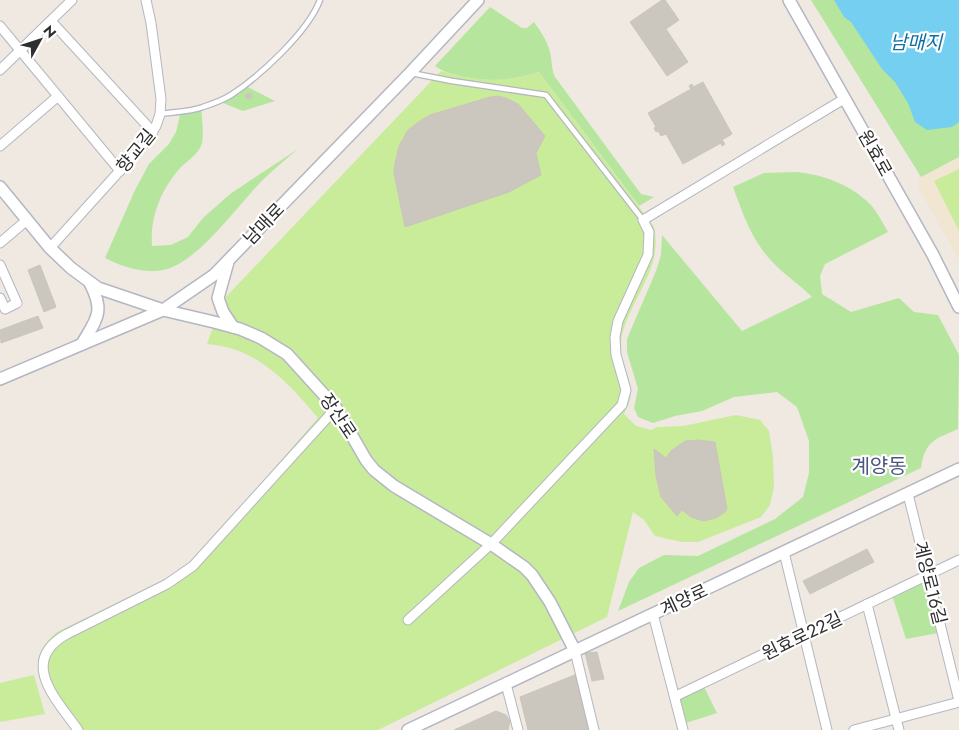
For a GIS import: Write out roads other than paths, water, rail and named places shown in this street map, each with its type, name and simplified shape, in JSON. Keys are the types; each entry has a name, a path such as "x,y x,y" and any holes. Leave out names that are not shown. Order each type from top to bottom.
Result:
{"street":[{"path":"0,70 72,0"},
{"name":"향교길","path":"50,248 143,146 160,114 161,99 146,0"},
{"name":"남매로","path":"0,379 163,310 202,284 228,262 478,0"},
{"name":"원효로","path":"789,0 933,255 959,307"},
{"path":"51,21 152,132"},
{"path":"0,26 120,171"},
{"path":"0,146 58,97"},
{"path":"408,620 491,544 622,406 626,390 616,355 615,337 618,322 648,255 650,232 643,220 844,99"},
{"name":"장산로","path":"0,186 50,248 89,282 107,292 163,310 233,327 262,338 288,354 336,408 366,460 384,479 491,544 524,567 532,575 558,614 575,651 594,730"},
{"path":"0,243 27,220"},
{"path":"228,262 218,298 223,312 233,327"},
{"path":"0,265 17,304 5,309 0,298"},
{"path":"82,344 98,316 97,297 89,282"},
{"path":"78,730 46,683 42,664 48,648 67,634 167,584 193,566 336,408"},
{"name":"계양로","path":"408,730 959,469"},
{"name":"계양로16길","path":"908,494 959,702"},
{"path":"784,552 827,730"},
{"name":"원효로22길","path":"676,696 959,560"},
{"path":"867,604 899,730"},
{"path":"653,614 676,696 683,730"},
{"path":"506,684 518,730"},
{"path":"854,730 959,702"}],"lane":[{"path":"160,114 200,108 230,96 265,69 296,36 318,6 320,0"},
{"path":"410,73 546,94 643,220"}],"water":[{"name":"남매지","path":"834,0 959,0 959,122 952,127 927,130 915,122 908,103 895,82 882,69"}],"district":[{"name":"계양동","path":"879,466"}]}
